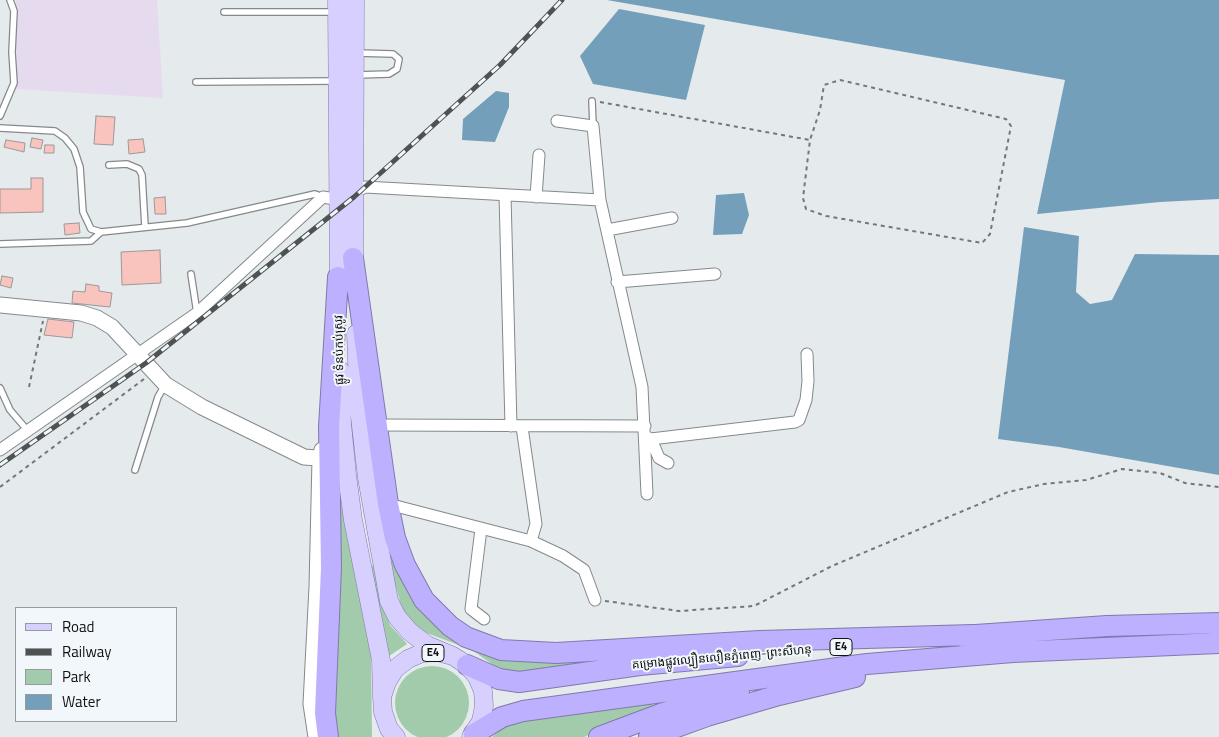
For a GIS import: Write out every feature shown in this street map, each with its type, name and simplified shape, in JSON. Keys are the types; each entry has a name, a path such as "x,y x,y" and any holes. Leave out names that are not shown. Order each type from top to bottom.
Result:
{"highway":[{"path":"353,258 388,504 395,538 404,565 424,600 450,626 483,644 501,650 556,654 760,641 973,635"},
{"path":"328,737 326,688 331,568 325,459 329,427 338,277"},
{"name":"គម្រោងផ្លូវល្បឿនលឿនភ្នំពេញ-ព្រះសីហនុ","path":"460,661 499,679 519,682 640,665 973,635 1107,626 1219,624"},
{"name":"គម្រោងផ្លូវល្បឿនលឿនភ្នំពេញ-ព្រះសីហនុ","path":"472,735 502,717 523,711 867,664 1014,652 1219,643"},
{"path":"649,737 707,716 779,694 869,674 1014,652"},
{"path":"599,737 663,713 747,689 867,664"}],"main road":[{"name":"ផ្លូវ ទំនប់កប់ស្រូវ","path":"355,0 355,76 339,196 353,258 359,408 367,478 389,601 397,617 410,632 427,645 460,661"},
{"name":"ផ្លូវ ទំនប់កប់ស្រូវ","path":"337,6 338,277 342,424 353,520 381,660 383,705 380,737"},
{"name":"E4","path":"383,705 387,682 395,669 408,659 422,653 438,652 460,661 477,677 483,691 484,706 481,720 472,735"},
{"path":"383,705 389,729 396,737"}],"street":[{"path":"557,122 593,126 600,200 642,387 648,434 647,494"},
{"path":"536,197 540,155"},
{"path":"0,450 197,314 339,196 364,187 600,200"},
{"path":"505,195 517,427 536,524 531,541"},
{"path":"607,230 672,218"},
{"path":"617,282 715,274"},
{"path":"0,306 81,313 97,318 112,326 166,385 202,407 304,457 325,459 312,704 316,737"},
{"path":"377,425 517,427 648,434 799,420 806,400 808,382 807,354"},
{"path":"648,434 659,458 668,463"},
{"path":"388,504 531,541 563,556 584,570 596,600"},
{"path":"481,529 471,609 484,619"}],"lane":[{"path":"0,116 14,83 12,52 14,12 10,0"},
{"path":"224,12 337,6"},
{"path":"355,53 393,54 399,59 397,69 389,74 355,76"},
{"path":"196,82 338,81"},
{"path":"592,101 593,126"},
{"path":"0,128 55,131 65,138 74,149 80,167 83,212 91,229 101,232 187,223 315,194 339,196"},
{"path":"109,165 127,164 139,169 142,176 145,227"},
{"path":"0,244 91,241 101,232"},
{"path":"191,274 197,314"},
{"path":"135,470 158,397 166,385"},
{"path":"0,388 10,410 28,431"}],"path":[{"path":"840,80 1006,118 1011,126 990,234 982,243 826,216 806,209 802,198 810,140 820,110 824,85 840,80"},
{"path":"592,101 810,140"},
{"path":"29,387 45,310"},
{"path":"0,487 154,371"},
{"path":"596,600 679,611 754,606 832,566 1008,492 1044,484 1086,480 1122,469 1160,473 1185,483 1219,487"}],"shaded area":[{"path":"16,0 157,0 163,98 17,89"}],"green space":[{"path":"346,505 371,653 372,737 336,737 334,703 340,506"},
{"path":"394,560 418,608 441,630 572,661 572,667 517,673 499,669 472,650 424,632 416,626 402,609 389,561"},
{"path":"374,565 385,613 390,625 407,644 389,656 371,566"},
{"path":"425,667 439,667 453,672 463,682 468,696 468,710 463,724 453,734 442,738 422,738 411,734 401,724 396,710 396,696 401,682 411,672"},
{"path":"653,701 653,708 584,737 492,737 501,728 517,720"}],"water":[{"path":"607,0 1219,0 1219,199 1160,202 1037,214 1065,80"},
{"path":"619,9 705,25 686,100 593,84 580,56"},
{"path":"496,91 509,93 509,107 495,142 462,140 463,119"},
{"path":"744,193 749,215 742,234 713,235 716,195"},
{"path":"1024,227 1079,236 1076,292 1090,304 1112,300 1135,254 1219,255 1219,475 1059,447 998,439"}],"building":[{"path":"96,116 115,117 113,145 94,144"},
{"path":"32,138 43,140 41,149 30,147"},
{"path":"143,139 145,152 129,154 128,140"},
{"path":"6,140 25,143 24,152 4,147"},
{"path":"45,145 54,145 54,153 44,153"},
{"path":"31,178 43,178 43,212 0,213 0,189 31,189"},
{"path":"165,197 166,214 155,214 154,198"},
{"path":"79,223 80,233 65,235 64,224"},
{"path":"160,250 161,283 122,285 121,252"},
{"path":"2,276 13,278 11,288 0,285"},
{"path":"86,284 99,286 99,291 112,293 110,307 72,303 73,291 85,292"},
{"path":"48,319 74,322 72,338 44,335"}],"railway":[{"path":"0,465 146,363 354,197 500,65 562,0"}]}
